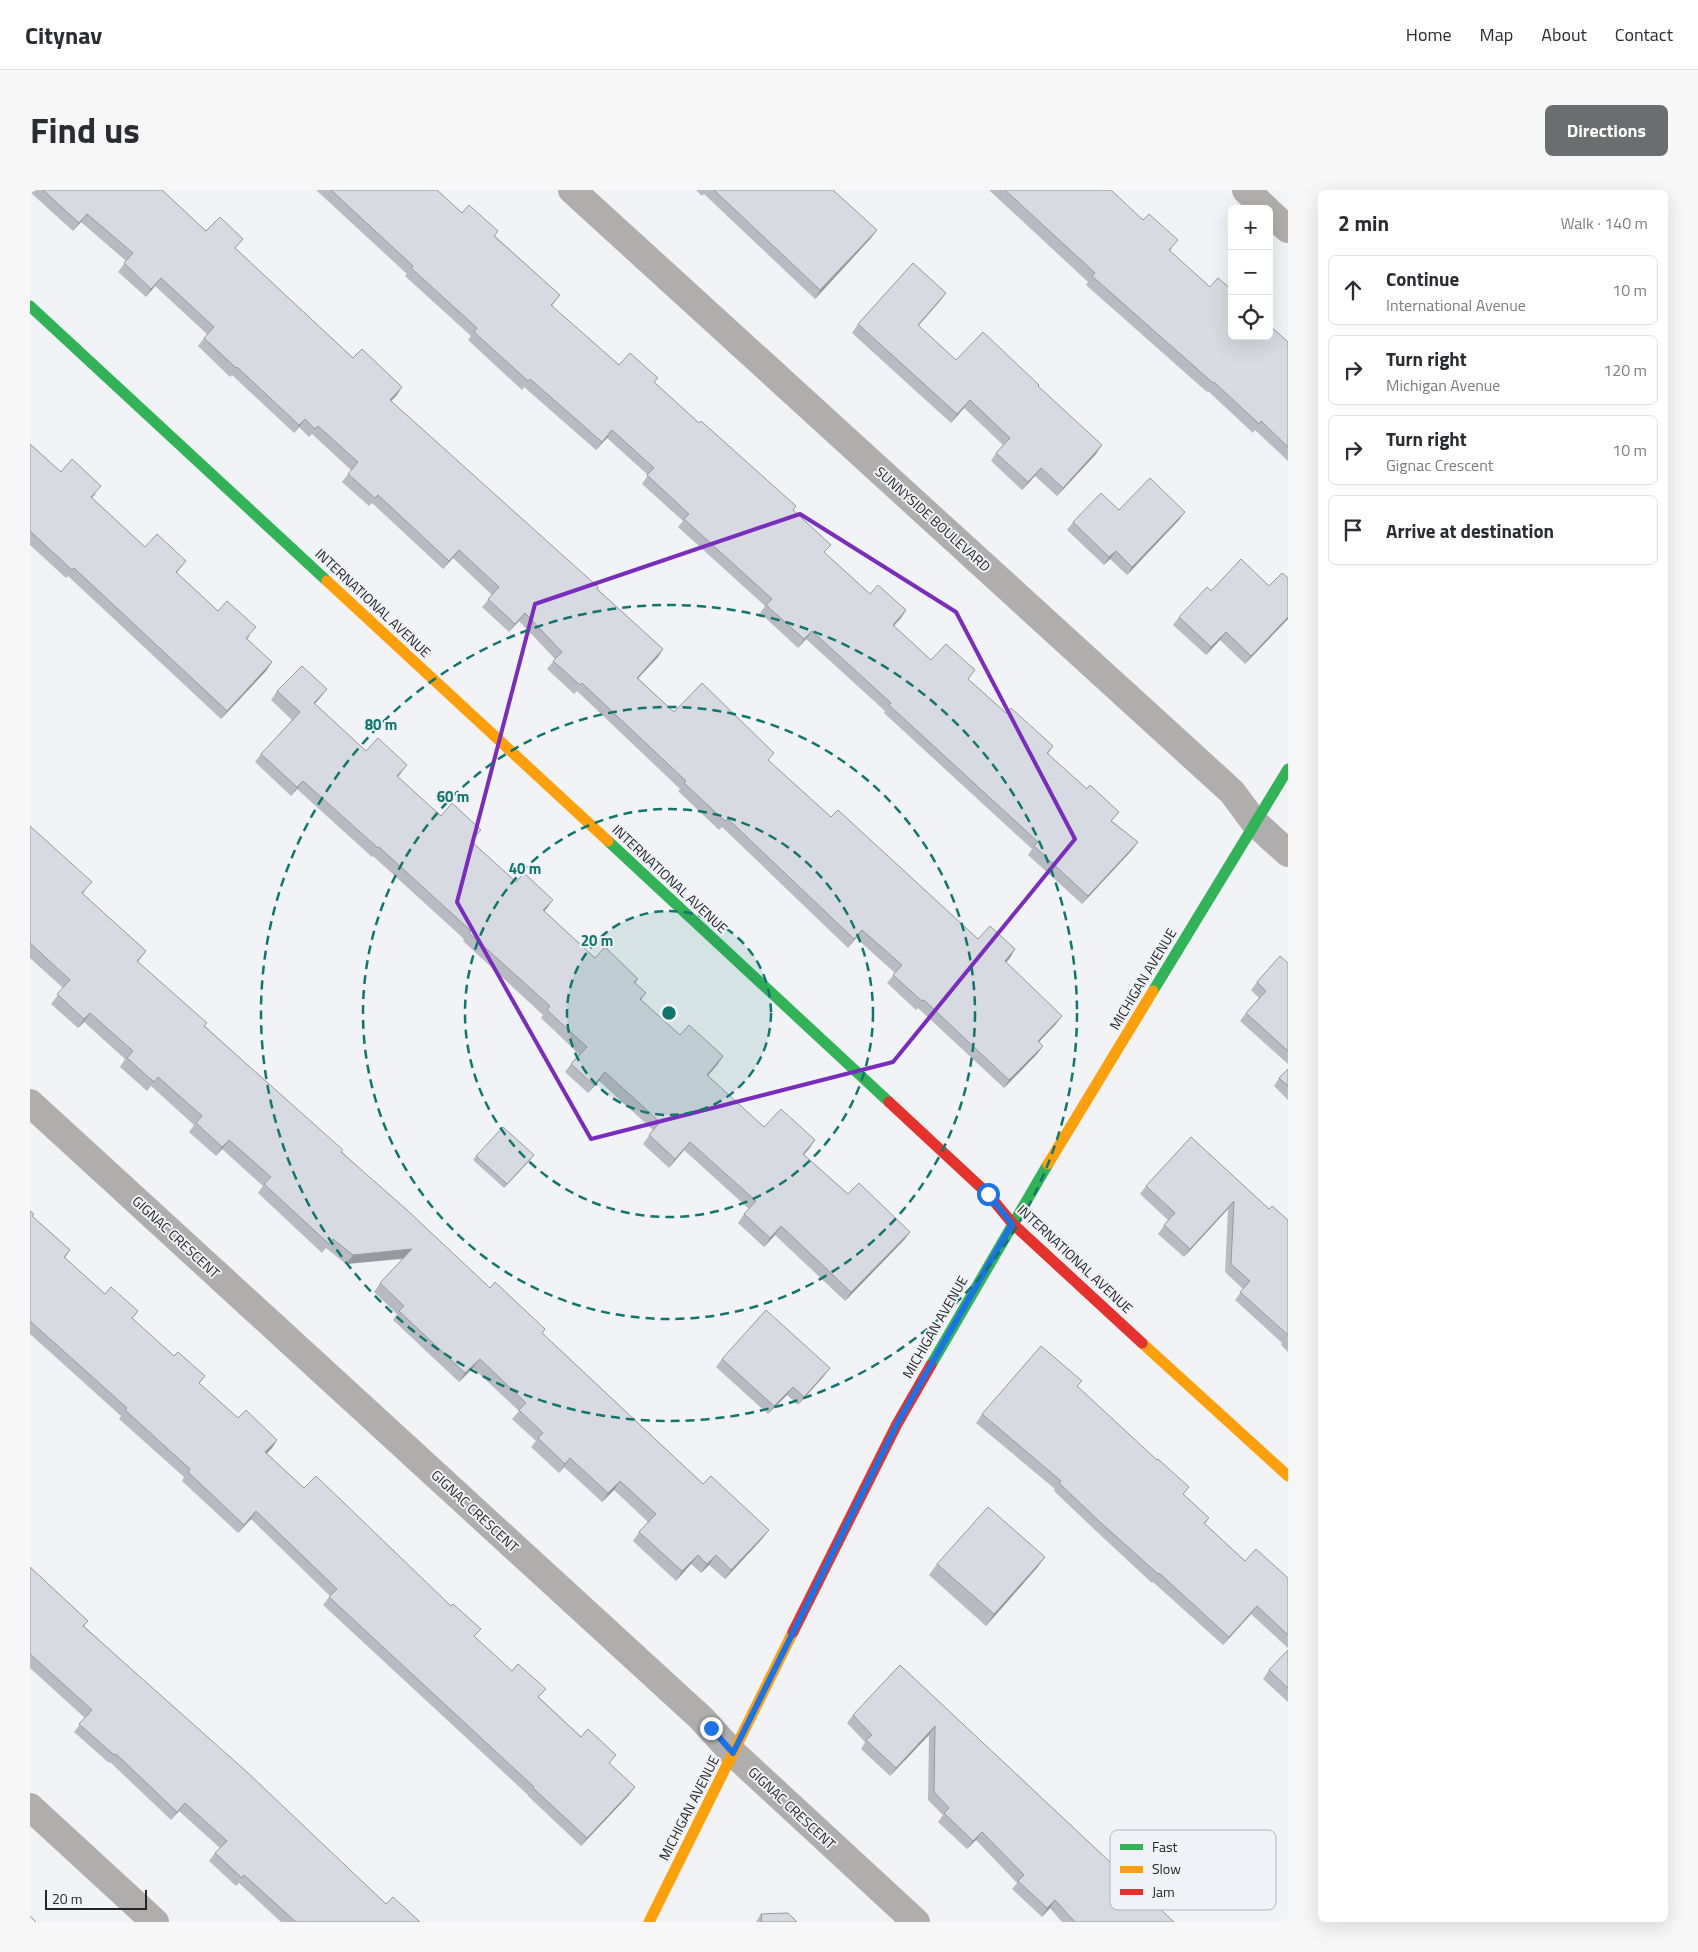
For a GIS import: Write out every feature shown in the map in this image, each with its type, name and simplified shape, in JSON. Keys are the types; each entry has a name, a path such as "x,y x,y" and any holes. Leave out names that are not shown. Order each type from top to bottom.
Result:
{"street":[{"name":"SUNNYSIDE BOULEVARD","path":"572,190 1232,792 1255,822 1288,853"},
{"path":"1246,190 1262,205"},
{"path":"1273,216 1288,229"},
{"name":"INTERNATIONAL AVENUE","path":"30,306 988,1194 1012,1224 1288,1476"},
{"name":"MICHIGAN AVENUE","path":"648,1922 897,1424 1012,1224 1288,769"},
{"name":"GIGNAC CRESCENT","path":"30,1103 701,1718 733,1753 916,1922"},
{"path":"30,1807 155,1922"}],"highlighted area":[{"path":"800,514 956,612 1075,839 893,1062 591,1139 457,902 535,604"}],"building":[{"path":"43,190 162,190 206,231 220,217 243,239 235,248 353,358 362,349 402,387 390,400 598,587 597,589 663,649 637,678 674,712 702,683 774,753 768,760 831,817 838,810 978,939 990,926 1015,949 1005,961 1062,1016 1038,1041 1043,1046 1009,1080 924,1000 922,1001 893,975 902,965 862,930 854,939 728,819 725,821 684,783 686,781 582,683 580,685 553,661 562,652 525,613 515,624 488,599 499,587 459,550 449,561 378,495 375,498 348,474 358,462 318,426 315,429 305,419 299,425 204,338 214,327 161,278 151,289 124,263 133,253 87,214 79,223"},
{"path":"331,190 437,190 462,213 469,205 498,231 494,236 560,295 551,305 619,365 630,353 658,378 654,382 699,423 701,421 796,506 793,510 831,545 824,552 870,594 878,585 906,610 893,625 931,660 946,644 975,670 968,679 1006,713 1011,708 1053,746 1047,753 1087,789 1090,785 1119,812 1111,821 1138,842 1088,896 1034,846 1038,842 889,705 891,703 812,631 804,639 766,605 772,599 684,519 689,514 647,475 654,468 612,430 602,442 530,379 528,381 474,332 477,328 411,268 413,266"},
{"path":"714,190 833,190 877,230 820,290"},
{"path":"1005,190 1111,190 1143,220 1149,214 1178,240 1169,250 1210,287 1218,278 1228,287 1228,340 1273,340 1273,329 1288,342 1288,447 1261,421 1259,424 1214,382 1092,276 1095,273"},
{"path":"913,263 946,293 918,325 956,360 983,332 1102,445 1063,488 1041,468 1028,482 996,453 1010,438 970,400 957,414 858,324"},
{"path":"30,444 61,472 72,459 101,486 91,497 145,547 157,534 186,561 176,572 218,611 227,601 256,627 246,638 272,662 227,711 74,568 72,570 30,531"},
{"path":"1150,478 1185,512 1132,567 1116,551 1109,557 1073,522 1101,493 1119,510"},
{"path":"1241,559 1269,586 1282,573 1288,578 1288,617 1251,656 1226,632 1211,647 1179,617 1207,587 1211,591"},
{"path":"302,666 327,689 314,703 366,751 378,738 407,765 397,776 441,816 452,803 481,830 471,841 516,882 524,873 553,900 543,910 595,958 605,947 638,979 634,982 646,993 640,999 680,1035 689,1025 723,1056 707,1075 764,1127 781,1109 815,1140 803,1154 848,1194 859,1183 910,1232 851,1292 781,1226 770,1238 744,1214 756,1201 690,1142 675,1159 649,1135 660,1122 605,1072 594,1085 571,1064 587,1047 547,1010 550,1006 469,933 471,931 379,847 303,781 297,787 261,754 300,712 277,691"},
{"path":"30,826 92,882 82,893 146,951 137,961 207,1023 204,1026 343,1150 341,1152 407,1210 490,1288 495,1282 545,1329 542,1333 703,1484 711,1476 769,1530 731,1570 716,1555 707,1564 698,1555 682,1571 639,1532 656,1514 620,1481 608,1493 570,1458 565,1464 538,1438 543,1433 519,1410 526,1403 480,1359 465,1373 399,1311 404,1306 380,1283 412,1249 353,1255 333,1239 329,1244 264,1184 271,1177 229,1140 222,1147 196,1123 202,1116 158,1077 154,1082 127,1058 133,1051 90,1013 84,1019 57,994 70,980 30,943"},
{"path":"1280,956 1288,963 1288,1051 1246,1013 1266,991 1257,982"},
{"path":"1288,1069 1288,1086 1279,1078"},
{"path":"503,1127 534,1155 507,1184 476,1156"},
{"path":"1191,1137 1269,1209 1272,1206 1288,1220 1288,1335 1240,1292 1250,1281 1231,1264 1234,1201 1190,1249 1164,1225 1175,1213 1146,1186"},
{"path":"30,1211 34,1214 32,1216 70,1250 64,1257 105,1294 111,1287 138,1311 132,1318 174,1356 178,1352 205,1376 199,1383 238,1418 246,1410 277,1440 265,1452 304,1488 316,1476 451,1606 453,1604 481,1629 474,1636 512,1671 518,1664 546,1689 538,1697 581,1737 588,1729 616,1755 609,1763 635,1787 587,1838 329,1597 337,1589 256,1511 244,1525 188,1472 190,1469 125,1410 127,1408 30,1321"},
{"path":"766,1310 830,1368 804,1397 793,1387 774,1406 722,1359"},
{"path":"1041,1346 1082,1381 1077,1386 1189,1487 1183,1494 1209,1518 1204,1523 1245,1561 1256,1549 1288,1578 1288,1635 1257,1606 1229,1637 1100,1522 1059,1483 1061,1481 982,1414"},
{"path":"988,1507 1045,1557 994,1614 937,1564"},
{"path":"30,1567 88,1621 83,1626 248,1773 386,1904 393,1897 420,1922 296,1922 244,1875 242,1878 215,1853 227,1841 185,1803 177,1812 116,1754 114,1755 79,1724 92,1710 30,1654"},
{"path":"1288,1650 1288,1688 1269,1670"},
{"path":"900,1665 1110,1862 1110,1910 1161,1910 1174,1922 1075,1922 1055,1900 1047,1908 1018,1881 1024,1875 982,1832 973,1841 944,1813 949,1808 934,1792 935,1726 896,1768 866,1740 872,1735 853,1715"},
{"path":"788,1913 797,1922 762,1922 761,1914"},
{"path":"30,1916 36,1922 30,1922"}],"traffic: fast":[{"path":"30,306 327,581"},
{"path":"1153,991 1288,769"},
{"path":"608,841 889,1102"},
{"path":"931,1365 1048,1164"}],"traffic: slow":[{"path":"327,581 608,841"},
{"path":"1048,1164 1153,991"},
{"path":"1142,1343 1288,1476"},
{"path":"649,1922 793,1632"}],"traffic: jam":[{"path":"889,1102 988,1194 1013,1224 1142,1343"},
{"path":"793,1632 897,1424 931,1365"}],"route":[{"path":"711,1728 733,1753 897,1424 1012,1224 988,1194"}]}
